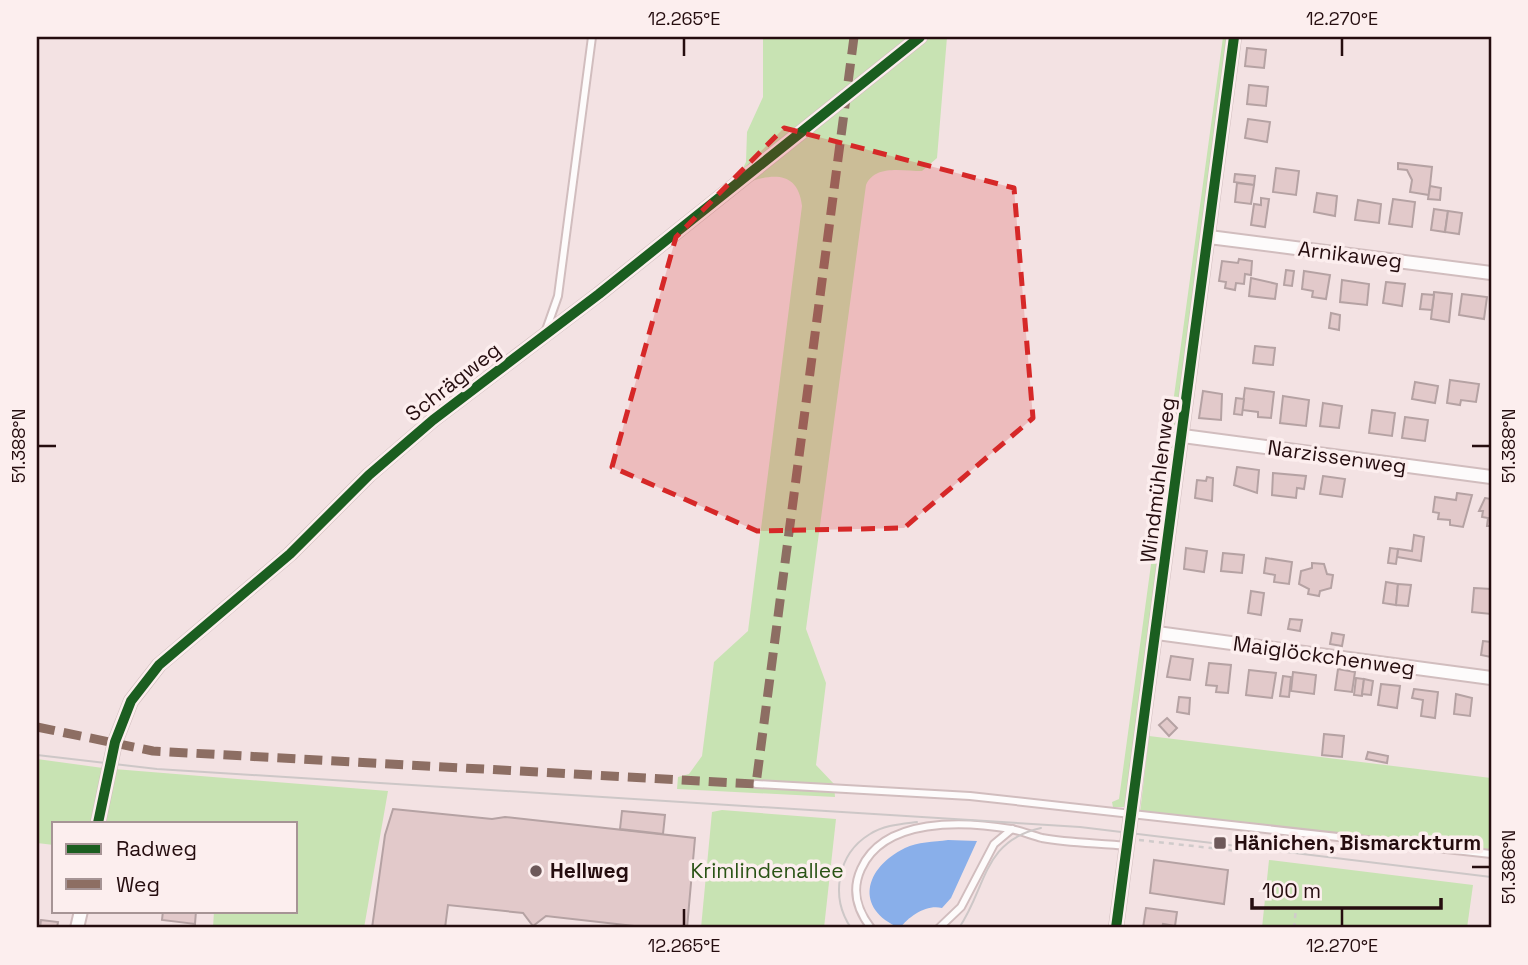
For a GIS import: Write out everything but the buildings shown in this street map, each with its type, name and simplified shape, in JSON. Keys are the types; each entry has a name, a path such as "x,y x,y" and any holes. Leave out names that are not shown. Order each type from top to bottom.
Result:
{"street":[{"name":"Schrägweg","path":"97,822 114,742 131,701 159,665 290,554 369,475 424,428 542,338 920,37"},
{"name":"Windmühlenweg","path":"1116,928 1234,37"},
{"name":"Arnikaweg","path":"1209,237 1491,273"},
{"name":"Narzissenweg","path":"1182,436 1491,477"},
{"name":"Maiglöckchenweg","path":"1157,634 1491,678"}],"lane":[{"path":"542,338 555,313 558,296 592,37"},
{"path":"756,784 970,796 1491,854"},
{"path":"871,928 856,900 856,883 862,867 873,852 891,838 913,829 944,825 1012,829 1042,838 1128,843"},
{"path":"939,928 961,907 994,844 1012,829"}],"path":[{"path":"1128,843 1247,852"},
{"path":"1294,928 1296,908"}],"highlighted area":[{"path":"784,128 1014,188 1033,418 904,528 757,531 612,467 676,237"}],"green space":[{"name":"Krimlindenallee","path":"763,37 947,37 937,158 922,171 883,171 870,178 866,185 806,629 826,683 816,765 834,784 835,797 677,789 678,777 689,774 702,756 714,662 748,631 802,206 795,185 780,177 761,178 741,185 739,176 746,162 747,132 763,97"},
{"path":"1223,37 1228,37 1128,807 1113,807 1112,802 1119,799"},
{"path":"1149,736 1491,778 1491,852 1140,813"},
{"path":"37,759 103,768 92,822 52,822 52,845 37,843"},
{"path":"114,769 388,791 364,928 213,928 214,912 298,912 298,822 103,822"},
{"name":"Krimlindenallee","path":"722,810 836,819 824,928 701,928 712,812"},
{"path":"1269,860 1473,885 1467,928 1262,928"}],"water":[{"path":"948,840 977,841 951,898 942,908 919,912 900,928 885,920 871,900 870,888 880,866 891,856 910,846"}],"tram line":[{"path":"37,755 157,769 1080,827 1491,877"},
{"path":"851,928 844,916 839,890 840,877 850,853 875,831 917,822"},
{"path":"959,928 997,855 1007,843 1022,834 1041,828"}],"marked path":[{"path":"37,727 153,751 756,784 854,37"}],"cycle path":[{"path":"98,822 115,742 131,701 159,665 290,554 369,475 433,420 599,294 920,37"},
{"path":"1116,928 1234,37"}],"place":[{"name":"Hänichen, Bismarckturm","path":"1220,843"},
{"name":"Hellweg","path":"536,871"}]}
